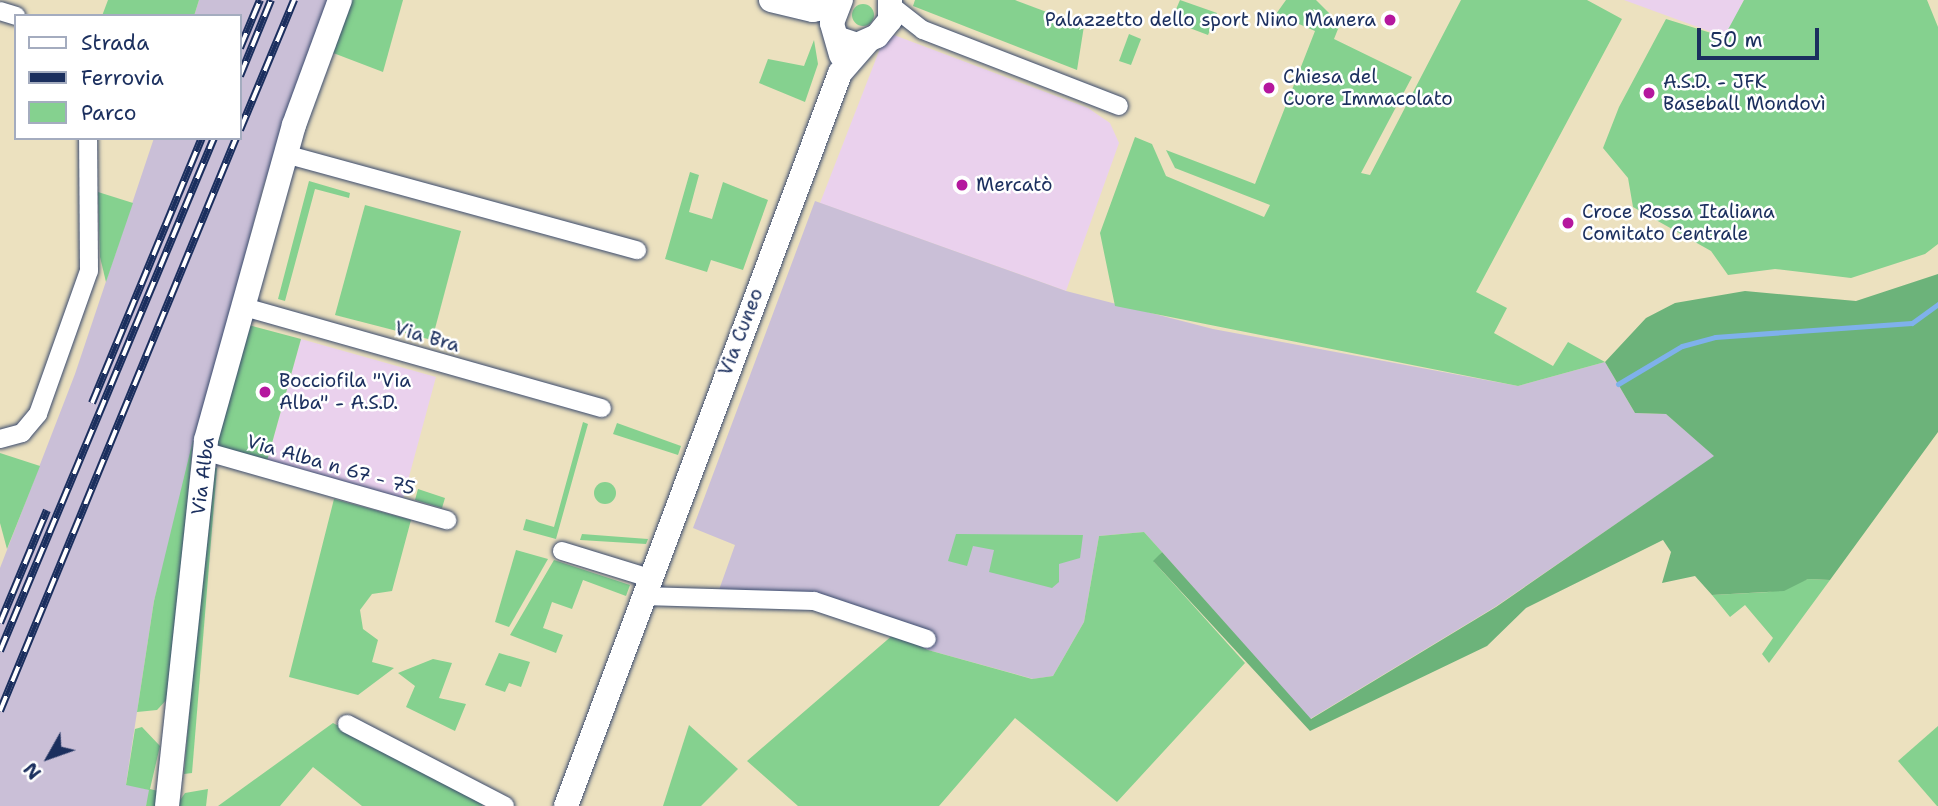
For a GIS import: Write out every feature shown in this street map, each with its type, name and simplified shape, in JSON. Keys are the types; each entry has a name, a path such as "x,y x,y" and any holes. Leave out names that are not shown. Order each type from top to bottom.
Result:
{"street":[{"name":"Via Alba","path":"167,806 204,452 241,306 285,154 340,0"},
{"path":"771,0 799,8 836,35 884,19 923,30 1119,106"},
{"path":"799,8 839,3"},
{"name":"Via Cuneo","path":"839,3 836,35 841,70"},
{"name":"Via Cuneo","path":"566,806 841,70 884,19"},
{"path":"0,439 35,421 89,271 88,140"},
{"path":"285,154 637,250"},
{"name":"Via Bra","path":"241,306 602,408"},
{"name":"Via Alba n 67 - 75","path":"204,452 447,520"},
{"path":"562,551 646,587 814,601 927,639"},
{"path":"347,724 505,806"}],"shaded area":[{"path":"199,0 328,0 263,187 154,601 126,784 150,790 146,806 0,806 0,568 75,374 153,140 242,140 242,14 195,14"},
{"path":"1624,0 1744,0 1725,37"},
{"path":"894,35 1088,108 1110,123 1119,143 1066,291 820,203 881,46"},
{"path":"815,201 1066,291 1213,329 1518,386 1605,362 1635,413 1666,414 1715,456 1495,607 1310,719 1144,532 1099,536 1084,622 1053,676 1033,679 928,650 827,610 714,604 735,545 693,528"},
{"path":"301,339 436,377 403,499 267,461"}],"green space":[{"path":"108,0 199,0 195,14 103,14"},
{"path":"348,0 403,0 383,72 328,51"},
{"path":"915,0 1015,0 1084,26 1077,70 913,6"},
{"path":"1180,0 1217,13 1208,35 1171,21"},
{"path":"1286,0 1316,0 1340,24 1334,39 1412,77 1361,173 1370,175 1461,0 1587,0 1622,19 1476,292 1507,308 1494,333 1553,366 1568,342 1605,362 1518,386 1115,306 1100,233 1135,137 1152,144 1166,176 1264,217 1270,205 1175,168 1166,150 1255,184 1315,31 1276,14"},
{"path":"1744,0 1927,0 1938,27 1938,244 1925,254 1851,278 1775,269 1728,275 1711,251 1633,207 1628,178 1603,148 1619,107 1666,19 1724,37"},
{"path":"859,4 867,4 874,11 874,19 867,26 859,26 852,19 852,11"},
{"path":"1129,34 1141,39 1131,65 1119,61"},
{"path":"814,40 818,64 805,102 759,83 768,59 804,66"},
{"path":"690,172 699,175 689,212 712,219 723,182 768,200 743,270 711,260 707,272 665,259"},
{"path":"309,181 350,193 349,198 315,189 285,301 278,299"},
{"path":"98,192 133,203 106,282 100,257"},
{"path":"365,205 461,231 432,340 335,315"},
{"path":"1938,274 1938,432 1830,580 1808,579 1784,591 1712,595 1695,576 1662,583 1671,552 1663,540 1526,608 1487,646 1310,731 1153,561 1162,552 1311,719 1496,607 1714,456 1666,414 1635,413 1605,362 1646,318 1675,303 1745,291 1856,301"},
{"path":"245,324 301,339 267,461 214,445"},
{"path":"583,422 588,424 556,539 523,530 526,519 554,527"},
{"path":"617,423 681,446 678,455 613,434"},
{"path":"193,440 170,696 157,710 137,712 154,601"},
{"path":"0,453 40,466 7,549 0,523"},
{"path":"211,467 217,468 192,773 184,774"},
{"path":"605,482 613,485 616,493 613,501 605,504 597,501 594,493 597,485"},
{"path":"418,489 445,498 442,508 415,500"},
{"path":"334,499 411,520 392,591 372,594 360,610 363,629 378,640 372,662 394,668 358,695 289,677"},
{"path":"1144,532 1162,552 1154,562 1245,663 1117,802 1015,718 939,806 798,806 747,761 894,634 928,650 1032,679 1053,676 1084,622 1099,536"},
{"path":"582,534 648,539 646,544 580,540"},
{"path":"956,534 1083,535 1080,558 1059,564 1059,582 1052,588 989,572 994,550 973,546 967,566 948,561"},
{"path":"516,550 548,559 509,627 495,622"},
{"path":"554,560 630,585 626,596 583,580 572,609 552,602 543,628 563,635 556,653 510,635"},
{"path":"1808,579 1830,580 1769,663 1762,654 1773,638 1745,605 1730,617 1712,595 1769,592"},
{"path":"499,653 530,662 521,687 509,683 505,692 485,685"},
{"path":"433,659 452,663 439,698 466,704 455,731 406,707 415,686 398,673"},
{"path":"333,723 484,802 482,806 362,806 313,767 280,806 218,806"},
{"path":"689,725 738,769 701,806 663,806"},
{"path":"1938,726 1938,806 1937,806 1898,761"},
{"path":"142,727 160,746 150,789 162,792 158,806 146,806 149,790 126,785 135,729"},
{"path":"208,789 206,806 176,806 185,793"}],"waterway":[{"path":"1618,384 1682,346 1715,337 1912,323 1938,304"}],"railway":[{"path":"242,43 260,0"},
{"path":"242,71 271,0"},
{"path":"242,125 294,0"},
{"path":"92,403 201,140"},
{"path":"0,651 213,140"},
{"path":"0,711 235,140"},
{"path":"0,623 47,510"}],"place":[{"name":"Palazzetto dello sport Nino Manera","path":"1390,20"},
{"name":"Chiesa del Cuore Immacolato","path":"1269,88"},
{"name":"A.S.D. - JFK Baseball Mondovì","path":"1649,93"},
{"name":"Mercatò","path":"962,185"},
{"name":"Croce Rossa Italiana Comitato Centrale","path":"1568,223"},
{"name":"Bocciofila \"Via Alba\" - A.S.D.","path":"265,392"}]}
